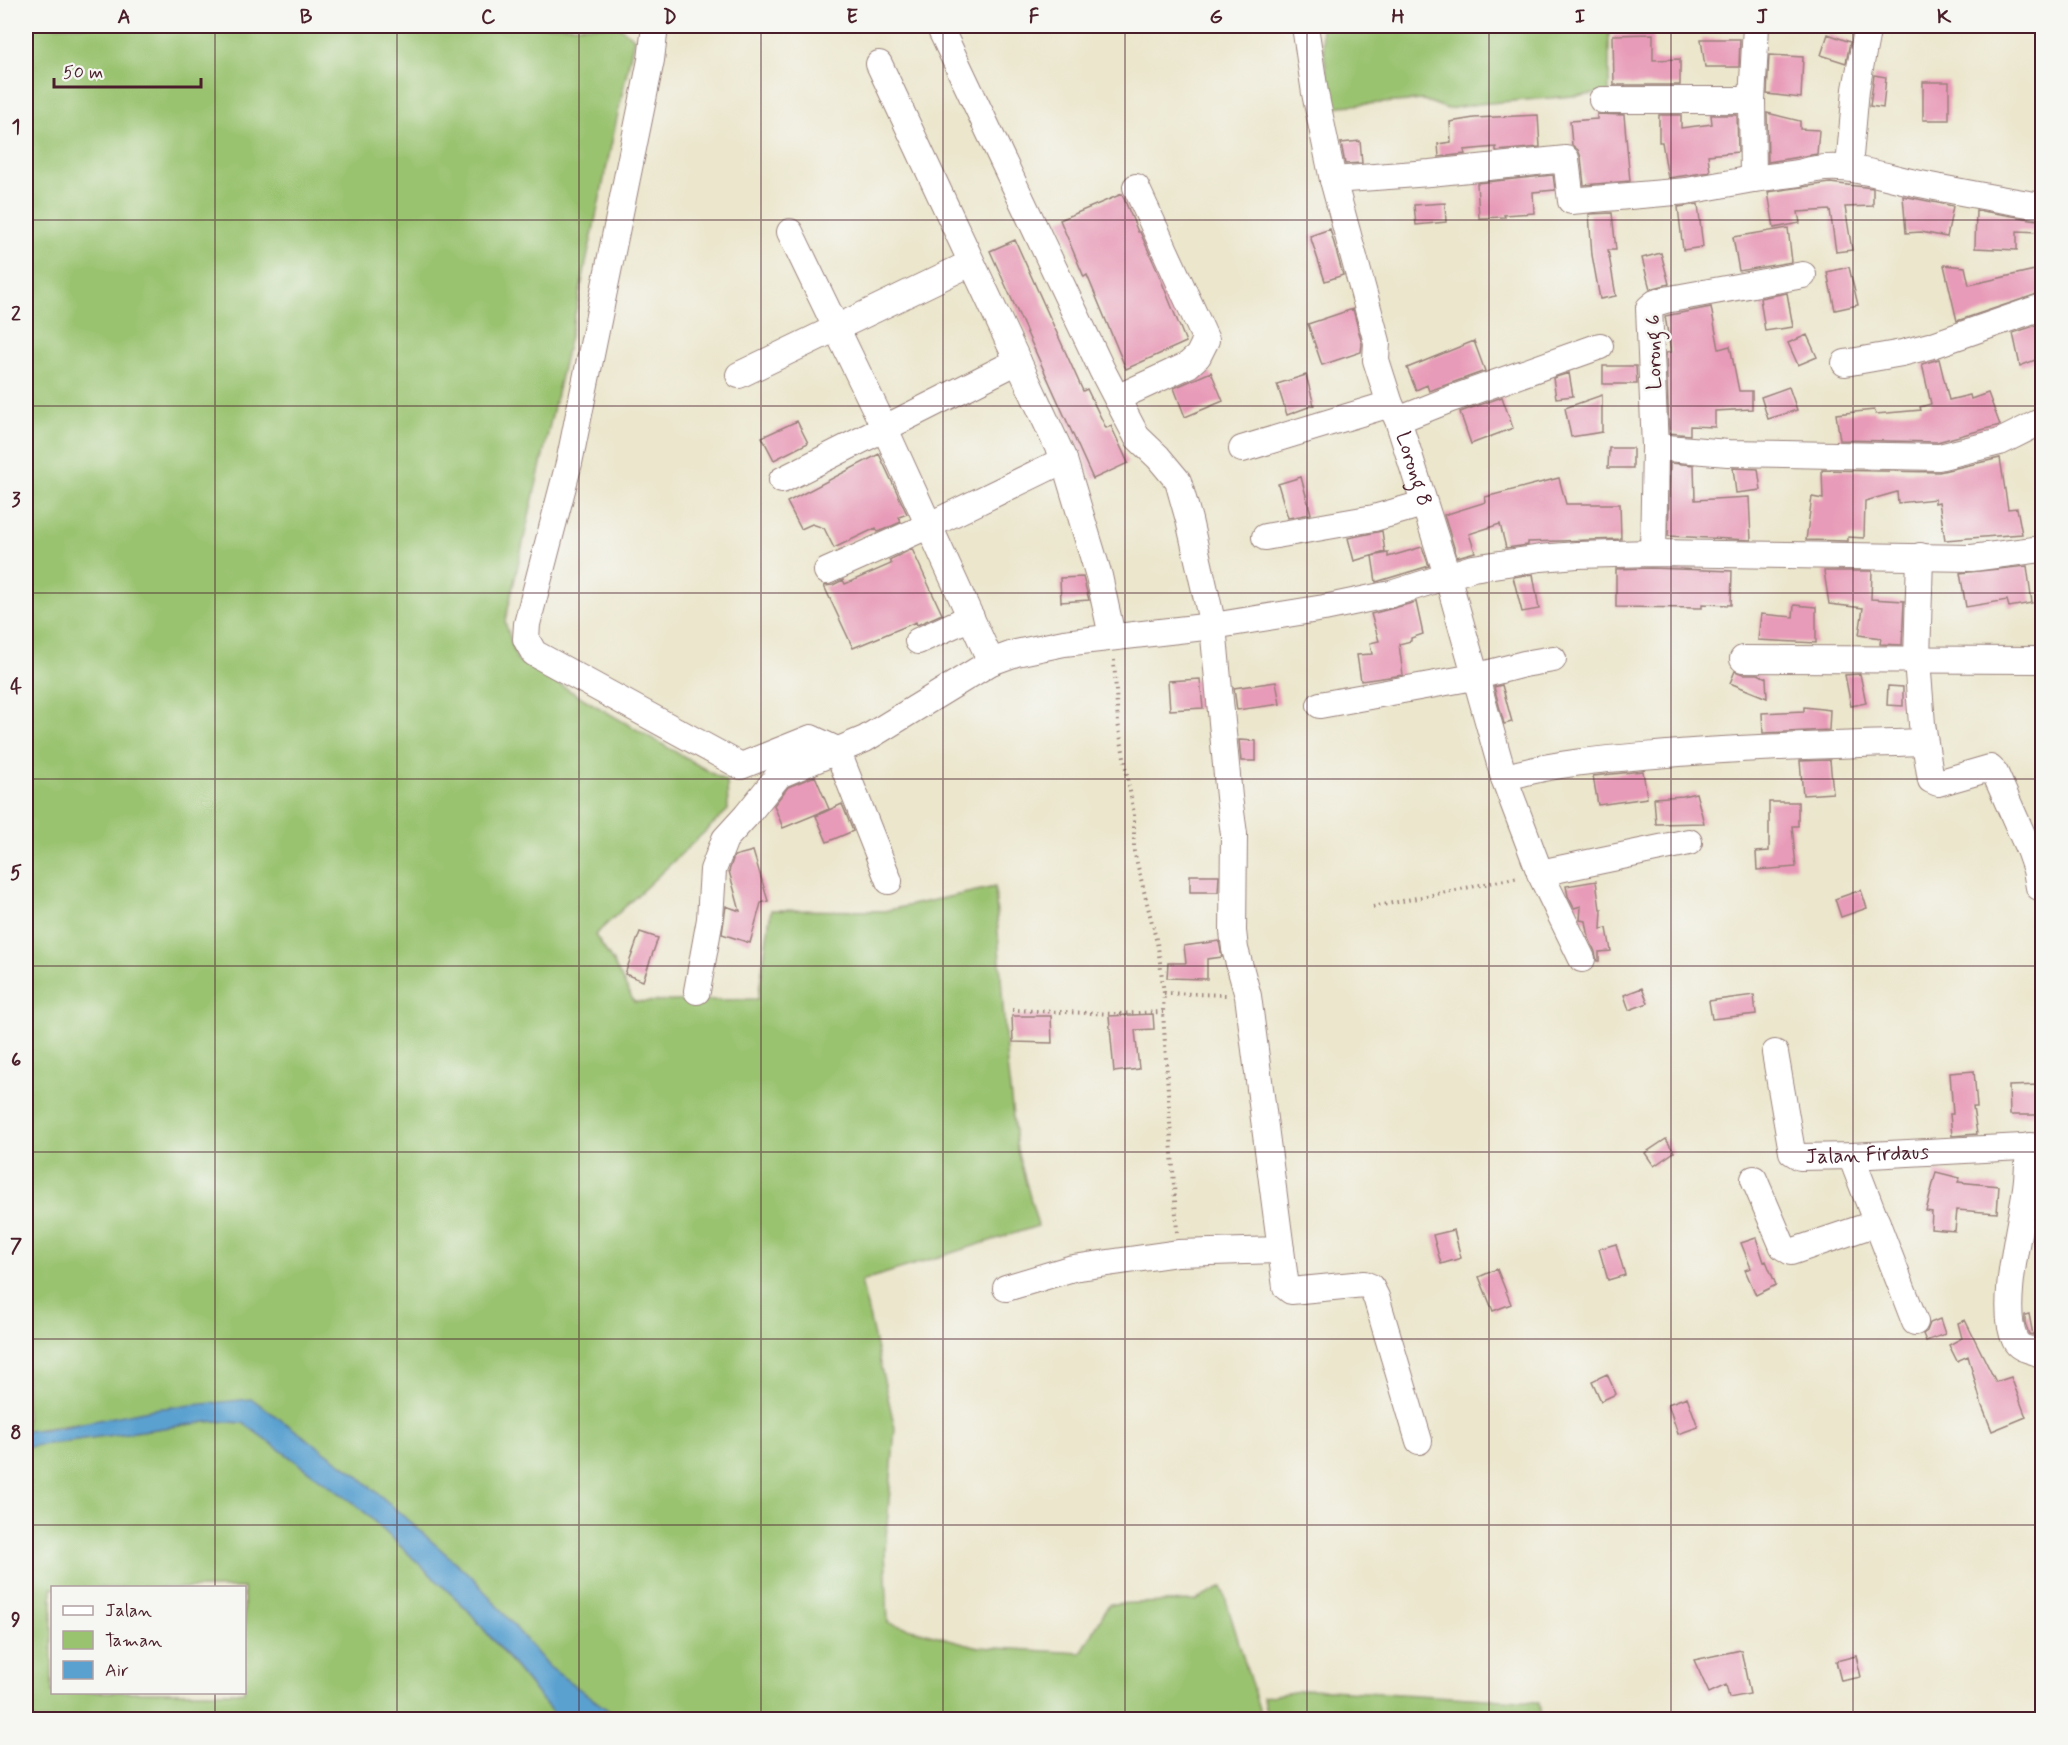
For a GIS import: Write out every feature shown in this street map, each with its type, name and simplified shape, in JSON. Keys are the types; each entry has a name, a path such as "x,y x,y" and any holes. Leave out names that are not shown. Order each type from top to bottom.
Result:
{"street":[{"path":"655,26 651,60 571,451 527,624 526,639 534,653 741,766 811,738 837,750 889,881"},
{"path":"939,26 1137,437 1178,481 1199,560 1213,626 1228,796 1234,834 1233,932 1235,949 1248,996 1286,1287 1291,1291 1365,1284 1371,1287 1377,1297 1419,1441"},
{"name":"Lorong 8","path":"1305,26 1315,93 1333,180 1377,342 1376,360 1448,578 1504,778 1540,873 1582,959"},
{"path":"1753,179 1752,100 1756,26"},
{"path":"1849,167 1856,89 1868,26"},
{"path":"879,64 1064,460 1100,576 1112,636"},
{"path":"1602,100 1752,100"},
{"path":"1333,180 1566,159 1571,201 1667,194 1799,173 1815,168 1849,167 1994,199 2043,206"},
{"path":"1117,398 1188,364 1198,356 1206,340 1136,187"},
{"path":"790,232 885,429 992,662"},
{"path":"739,375 971,263"},
{"name":"Lorong 6","path":"1653,553 1655,447 1649,308 1665,300 1803,275"},
{"path":"1845,363 1933,345 2043,307"},
{"path":"1242,449 1451,399 1600,346"},
{"path":"782,480 1018,361"},
{"path":"1655,447 1728,453 1939,457 2000,442 2043,421"},
{"path":"826,572 1064,460"},
{"path":"1265,537 1374,518 1423,504"},
{"path":"697,991 710,919 713,870 725,839 779,776 865,739 992,662 1016,653 1112,636 1213,626 1324,608 1391,594 1448,578 1473,568 1541,558 1653,553 1971,558 2043,549"},
{"path":"1920,556 1917,660 1924,742 1930,780 1938,783 1990,768 1995,773 2029,850 2039,886"},
{"path":"918,641 971,617"},
{"path":"1320,705 1474,677 1553,659"},
{"path":"1743,659 2043,660"},
{"path":"1504,778 1572,763 1684,753 1924,742"},
{"path":"1540,873 1689,842"},
{"name":"Jalan Firdaus","path":"1775,1053 1792,1152 1800,1156 1851,1156 2036,1146"},
{"path":"2036,1146 2026,1186 2008,1305 2014,1339 2018,1345 2036,1350 2043,1355"},
{"path":"1851,1156 1915,1322"},
{"path":"1754,1179 1783,1247 1791,1252 1877,1223"},
{"path":"1006,1288 1073,1268 1179,1253 1281,1250"}],"path":[{"path":"1112,636 1118,723 1134,814 1134,851 1158,946 1164,993 1163,1012 1179,1253"},
{"path":"1373,907 1540,873"},
{"path":"1164,993 1248,996"},
{"path":"1012,1010 1114,1014 1163,1012"}],"green space":[{"path":"26,26 618,26 634,38 578,301 505,622 517,660 727,782 728,810 595,935 613,962 634,1002 758,999 771,910 884,911 995,887 1007,1065 1017,1150 1038,1226 861,1281 895,1428 885,1550 888,1623 979,1647 1081,1653 1109,1604 1195,1601 1222,1587 1262,1719 620,1719 548,1666 474,1579 356,1474 252,1399 26,1431"},
{"path":"1321,26 1690,26 1674,33 1631,28 1609,31 1609,93 1478,104 1448,109 1423,100 1340,106 1331,111"},
{"path":"214,1421 243,1423 360,1508 467,1609 558,1719 26,1720 26,1447"},
{"path":"1311,1689 1539,1702 1541,1719 1267,1719 1263,1697"}],"water":[{"path":"252,1399 356,1474 474,1579 548,1666 620,1719 558,1719 467,1609 360,1508 243,1423 214,1421 26,1447 26,1431 59,1428 154,1409"}],"building":[{"path":"1653,34 1653,60 1680,59 1680,85 1614,85 1613,35"},
{"path":"1828,34 1850,42 1846,63 1821,55"},
{"path":"1701,39 1740,39 1739,67 1705,67"},
{"path":"1769,55 1803,57 1801,98 1767,94"},
{"path":"1874,75 1886,77 1883,108 1870,106"},
{"path":"1923,82 1949,82 1949,120 1923,120"},
{"path":"1767,113 1800,121 1800,129 1819,130 1817,154 1768,162"},
{"path":"1597,114 1624,115 1630,181 1584,185 1581,157 1572,145 1570,121 1597,119"},
{"path":"1538,115 1540,147 1496,151 1496,147 1464,150 1465,154 1439,157 1438,144 1451,142 1450,122 1474,118"},
{"path":"1659,115 1681,115 1681,128 1712,124 1711,115 1737,115 1738,152 1708,155 1710,172 1668,178 1662,142 1659,142"},
{"path":"1360,141 1362,163 1345,164 1341,143"},
{"path":"1553,175 1555,190 1533,192 1534,213 1479,218 1477,183"},
{"path":"1830,183 1873,188 1873,206 1845,207 1852,250 1836,252 1830,210 1798,212 1800,223 1774,228 1768,192"},
{"path":"1122,194 1157,270 1186,342 1126,369 1087,275 1084,277 1060,220"},
{"path":"1903,196 1953,206 1947,237 1921,232 1906,233"},
{"path":"1445,203 1446,222 1416,225 1414,205"},
{"path":"1698,204 1703,247 1683,250 1678,207"},
{"path":"1976,210 2043,221 2043,232 2017,231 2017,250 1975,248"},
{"path":"1612,213 1616,250 1608,250 1616,296 1600,299 1592,255 1589,214"},
{"path":"1788,228 1792,262 1739,271 1733,237"},
{"path":"1330,229 1343,275 1325,281 1310,236"},
{"path":"1015,240 1083,391 1087,389 1106,428 1111,426 1128,463 1093,479 990,251"},
{"path":"1661,253 1669,284 1650,289 1642,258"},
{"path":"1944,265 1965,267 1969,285 2039,269 2043,292 1957,321"},
{"path":"1849,267 1858,305 1835,310 1827,272"},
{"path":"1787,293 1793,327 1765,331 1760,298"},
{"path":"1711,307 1719,349 1730,346 1739,391 1752,391 1752,409 1715,411 1715,427 1690,426 1690,435 1669,433 1666,353 1671,352 1665,316"},
{"path":"1353,309 1362,344 1361,352 1322,365 1308,324"},
{"path":"2043,323 2043,357 2020,366 2013,333"},
{"path":"1807,335 1817,357 1798,365 1788,343"},
{"path":"1474,341 1485,371 1429,391 1427,385 1416,390 1407,368"},
{"path":"1939,359 1949,400 1970,395 1971,399 1988,393 2000,425 1937,442 1840,440 1836,414 1874,410 1876,414 1921,410 1920,407 1931,404 1922,364"},
{"path":"1603,366 1636,366 1637,384 1603,384"},
{"path":"1211,372 1223,401 1185,417 1174,388"},
{"path":"1569,373 1573,396 1556,398 1553,378"},
{"path":"1306,375 1314,405 1287,415 1277,384"},
{"path":"1789,387 1797,410 1768,419 1761,397"},
{"path":"1602,395 1602,432 1571,437 1565,408"},
{"path":"1502,397 1513,428 1471,444 1460,412"},
{"path":"797,421 808,443 774,460 762,437"},
{"path":"1609,448 1633,448 1633,468 1608,468"},
{"path":"879,454 907,514 899,517 901,522 878,532 876,528 834,548 824,528 812,524 801,529 787,502"},
{"path":"2000,458 2008,509 2017,508 2022,534 1945,540 1939,502 1935,503 1935,499 1898,503 1897,492 1865,501 1864,538 1848,537 1848,541 1806,540 1812,497 1823,499 1822,470 1939,472"},
{"path":"1670,463 1694,465 1695,500 1749,497 1751,540 1668,536"},
{"path":"1733,468 1758,469 1761,490 1736,493"},
{"path":"1301,477 1311,514 1288,518 1278,484"},
{"path":"1559,478 1566,504 1620,504 1621,539 1528,542 1528,545 1506,548 1500,524 1469,534 1475,552 1457,557 1444,515 1486,502 1485,497"},
{"path":"1382,531 1385,552 1354,561 1348,538"},
{"path":"1422,547 1429,566 1376,582 1372,556 1388,553 1388,557"},
{"path":"912,549 942,614 917,625 916,622 853,648 824,586 843,580 845,584 891,564 889,560"},
{"path":"2027,566 2032,603 2009,607 2007,600 1966,607 1960,573"},
{"path":"1616,569 1732,571 1731,605 1702,604 1702,608 1616,607"},
{"path":"1824,571 1872,571 1871,599 1904,601 1902,645 1880,644 1881,638 1859,635 1863,608 1829,604"},
{"path":"1533,574 1539,609 1522,612 1513,577"},
{"path":"1083,577 1089,600 1061,602 1060,578"},
{"path":"1416,602 1423,634 1411,638 1411,641 1399,644 1403,675 1361,681 1357,655 1372,654 1370,643 1379,641 1371,614"},
{"path":"1794,605 1816,607 1816,643 1758,640 1761,614 1793,617"},
{"path":"1735,671 1743,674 1758,674 1766,678 1767,698 1730,683"},
{"path":"1860,674 1866,703 1851,706 1845,675"},
{"path":"1200,679 1203,708 1170,710 1168,681"},
{"path":"1276,682 1280,704 1237,710 1234,688"},
{"path":"1502,685 1512,722 1504,724 1494,687"},
{"path":"1888,686 1903,687 1903,706 1887,705"},
{"path":"1804,707 1830,710 1829,730 1763,733 1762,713 1804,711"},
{"path":"1239,740 1256,741 1256,761 1241,761"},
{"path":"1830,760 1833,793 1803,795 1800,761"},
{"path":"1643,771 1647,798 1598,805 1593,776"},
{"path":"815,776 829,809 783,828 774,805 788,787"},
{"path":"1696,793 1704,823 1656,824 1654,798"},
{"path":"1769,802 1798,802 1798,826 1792,826 1796,867 1757,870 1756,852 1769,851"},
{"path":"842,804 853,831 827,842 816,816"},
{"path":"753,851 768,901 761,903 750,943 722,934 726,906 740,911 729,871 734,856"},
{"path":"1190,875 1219,875 1218,892 1190,892"},
{"path":"1596,881 1600,909 1602,909 1601,929 1607,928 1611,951 1599,952 1599,961 1597,961 1589,938 1586,921 1580,920 1581,906 1574,908 1566,886"},
{"path":"1861,890 1867,908 1841,917 1835,899"},
{"path":"640,932 658,938 643,981 625,974"},
{"path":"1219,941 1222,957 1207,959 1207,979 1167,978 1168,963 1186,963 1184,946"},
{"path":"1642,988 1648,1003 1629,1010 1624,995"},
{"path":"1754,995 1756,1014 1712,1019 1709,1001"},
{"path":"1153,1014 1154,1029 1135,1030 1139,1069 1114,1072 1109,1016"},
{"path":"1012,1016 1051,1016 1052,1043 1013,1042"},
{"path":"1974,1071 1977,1107 1973,1107 1977,1134 1952,1136 1950,1073"},
{"path":"2043,1085 2043,1115 2010,1115 2009,1086"},
{"path":"1666,1139 1674,1152 1654,1166 1645,1153"},
{"path":"1936,1172 1960,1178 1958,1182 1999,1186 1997,1213 1957,1210 1955,1231 1931,1229 1932,1212 1926,1211"},
{"path":"1454,1230 1461,1258 1441,1264 1433,1235"},
{"path":"1756,1238 1764,1262 1766,1261 1776,1285 1756,1295 1745,1270 1751,1268 1741,1243"},
{"path":"1616,1244 1625,1275 1608,1280 1599,1249"},
{"path":"1497,1269 1511,1304 1493,1311 1479,1277"},
{"path":"2029,1314 2033,1335 2029,1334 2025,1323 2025,1315"},
{"path":"1940,1319 1945,1334 1926,1341 1923,1334 1930,1323"},
{"path":"1965,1320 1996,1382 2011,1377 2026,1417 1992,1431 1982,1406 1968,1356 1957,1361 1949,1345 1962,1338 1958,1323"},
{"path":"1607,1374 1616,1394 1601,1401 1592,1381"},
{"path":"1687,1397 1698,1427 1678,1434 1668,1404"},
{"path":"1741,1650 1750,1694 1729,1698 1726,1685 1709,1693 1694,1660"},
{"path":"1856,1656 1861,1677 1841,1681 1836,1661"}]}
